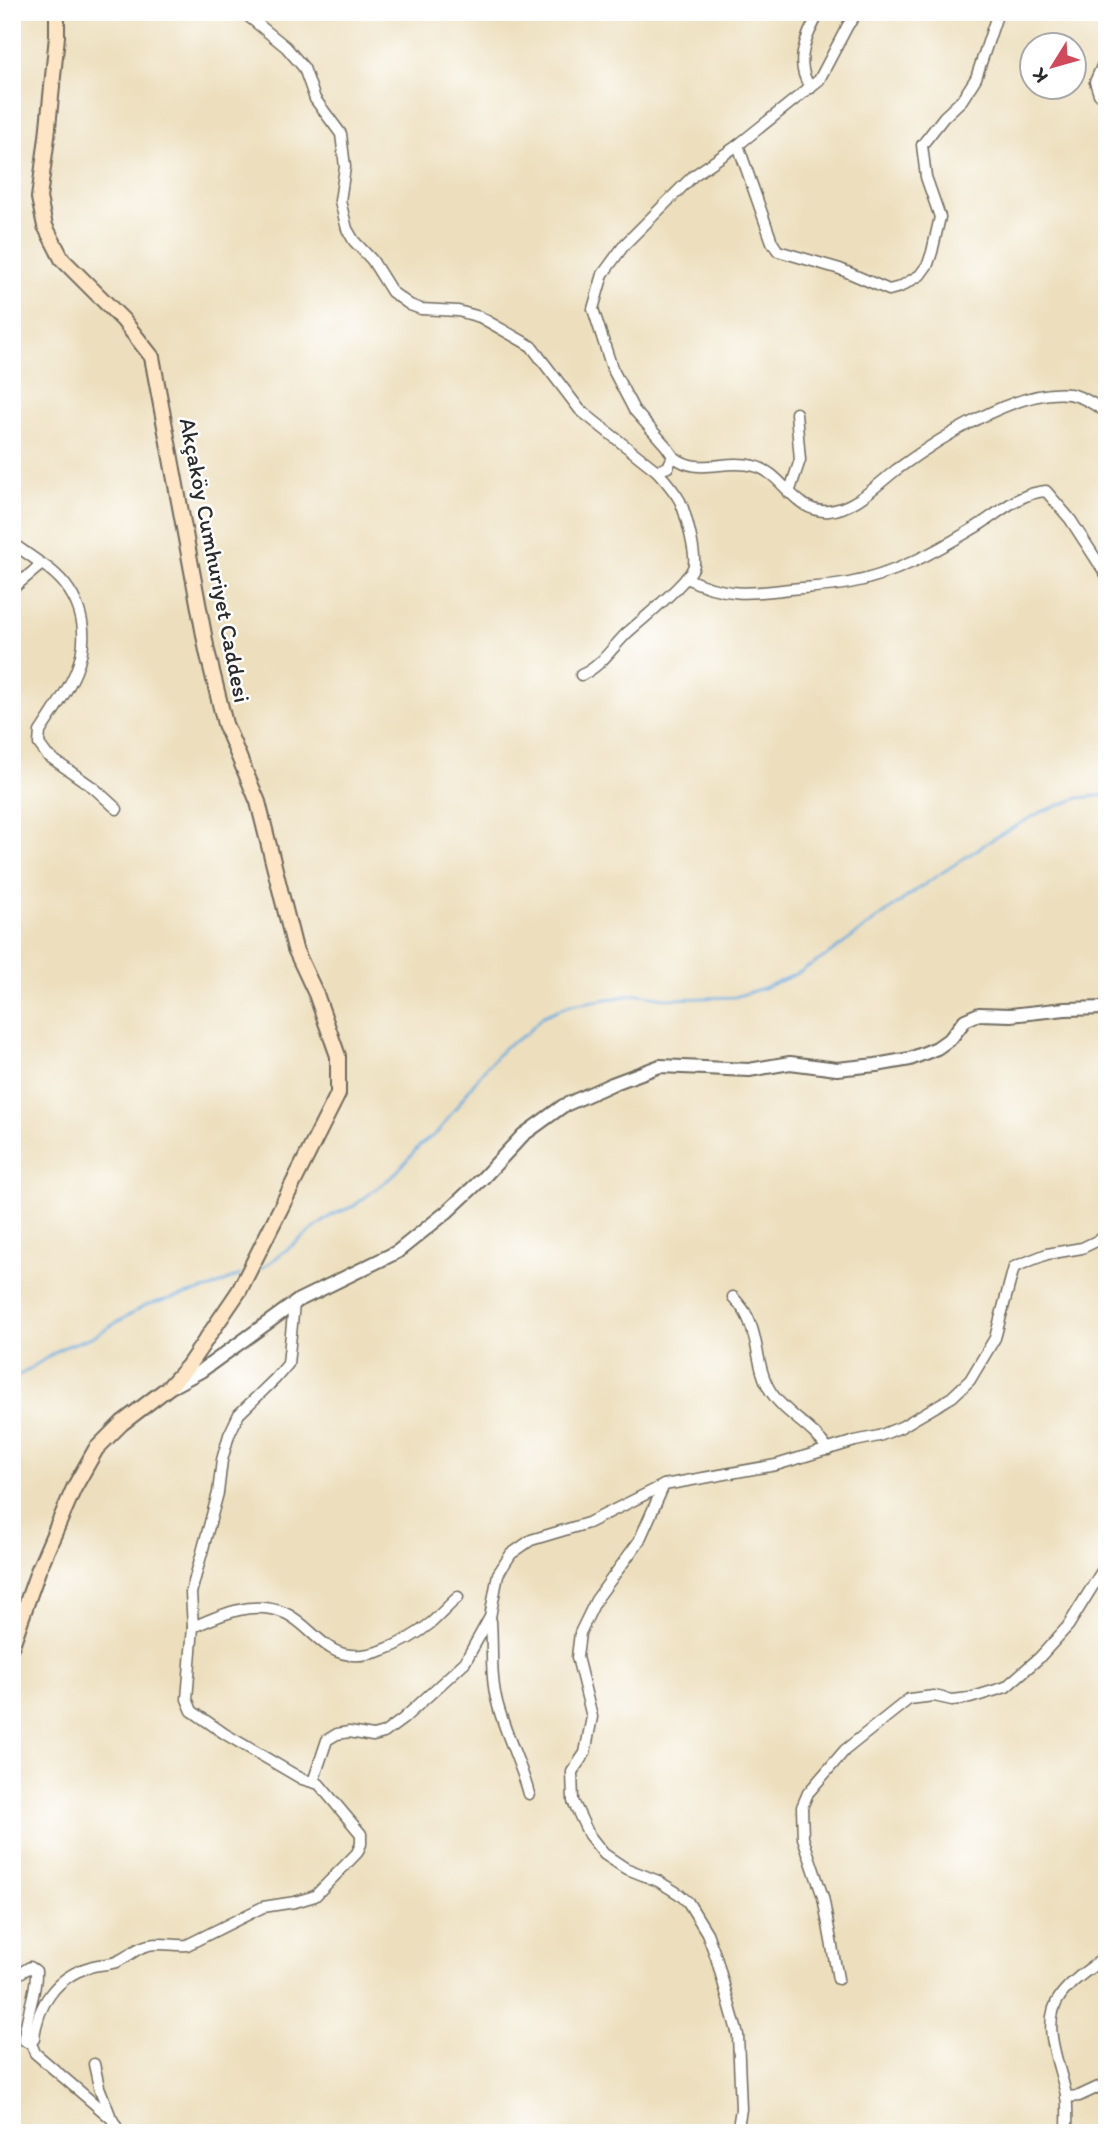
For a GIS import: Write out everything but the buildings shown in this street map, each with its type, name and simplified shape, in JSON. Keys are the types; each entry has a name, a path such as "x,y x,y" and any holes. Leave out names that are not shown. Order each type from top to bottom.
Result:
{"main road":[{"name":"Akçaköy Cumhuriyet Caddesi","path":"12,1645 38,1571 75,1488 96,1449 122,1423 169,1387 188,1366 239,1291 338,1094 338,1056 316,994 295,949 258,802 225,724 206,652 152,357 123,320 62,259 45,226 39,198 57,36 57,12"}],"street":[{"path":"243,12 286,47 304,68 315,99 341,134 345,167 340,201 346,229 372,260 392,292 410,305 421,309 458,311 480,317 531,346 580,410 657,471 679,499 684,510 694,568 592,671 582,675"},
{"path":"811,88 804,79 802,57 808,35 820,12"},
{"path":"858,12 848,25 825,70 811,88 693,176 617,253 603,274 593,309 612,368 627,400 641,420 682,464 693,467 752,465 763,469 807,508 819,511 831,511 863,496 908,462 968,425 990,412 1023,400 1069,394 1107,413"},
{"path":"738,145 772,242 778,251 825,263 889,290 901,286 920,275 928,264 940,217 926,177 922,145 944,117 962,100 976,78 998,12"},
{"path":"1107,55 1095,82 1099,94 1107,102"},
{"path":"789,493 800,460 796,413"},
{"path":"657,471 668,467 673,456"},
{"path":"687,578 708,587 745,594 852,583 911,563 971,531 1006,506 1035,492 1046,491 1070,519 1107,576"},
{"path":"12,543 55,573 71,590 80,611 84,635 76,671 40,732 39,744 47,754 94,788 117,810"},
{"path":"12,589 41,564"},
{"path":"169,1387 201,1371 293,1304 358,1269 397,1252 448,1211 523,1135 563,1106 612,1084 660,1066 749,1070 790,1063 837,1069 876,1065 910,1059 937,1048 951,1038 965,1020 979,1014 1011,1015 1107,1008"},
{"path":"313,1782 327,1740 337,1734 349,1732 373,1736 384,1733 465,1662 490,1617 498,1574 511,1554 520,1547 531,1540 588,1522 664,1485 776,1465 890,1432 962,1389 977,1370 995,1338 1014,1267 1047,1254 1082,1248 1107,1236"},
{"path":"733,1297 747,1315 758,1358 771,1391 786,1409 814,1431 828,1450"},
{"path":"12,1978 30,1967 36,1970 36,1982 24,2031 24,2040 27,2042 34,2039 35,2028 53,1988 64,1978 89,1967 126,1958 139,1948 151,1944 173,1947 187,1945 263,1907 314,1896 357,1853 361,1844 361,1834 319,1784 302,1779 225,1734 192,1711 187,1699 193,1628 191,1593 218,1493 222,1460 229,1435 239,1414 288,1364 293,1304"},
{"path":"664,1485 639,1541 596,1600 580,1633 577,1657 592,1717 585,1753 572,1772 573,1801 589,1835 604,1854 625,1868 658,1881 678,1894 688,1902 707,1933 738,2035 741,2109 737,2133"},
{"path":"838,1979 823,1897 803,1838 802,1807 808,1793 845,1750 909,1699 934,1696 952,1700 970,1699 1006,1687 1039,1658 1068,1626 1107,1563"},
{"path":"193,1628 236,1610 272,1610 295,1618 333,1649 356,1656 379,1650 411,1635 432,1622 458,1597"},
{"path":"490,1617 497,1701 523,1770 529,1794"},
{"path":"1068,2133 1066,2097 1051,2037 1054,2007 1060,1996 1077,1978 1107,1956"},
{"path":"30,2040 34,2053 112,2119"},
{"path":"94,2064 99,2087 120,2133"},
{"path":"1066,2097 1079,2096 1107,2083"}],"waterway":[{"path":"258,1269 332,1215 354,1206 395,1174 419,1146 438,1132 482,1072 505,1047 526,1034 543,1016 570,1005 639,994 672,999 735,997 766,987 798,973 828,955 922,886 996,837 1041,812 1079,798 1107,795"},
{"path":"12,1380 62,1348 94,1336 146,1305 211,1288 240,1275"}]}
